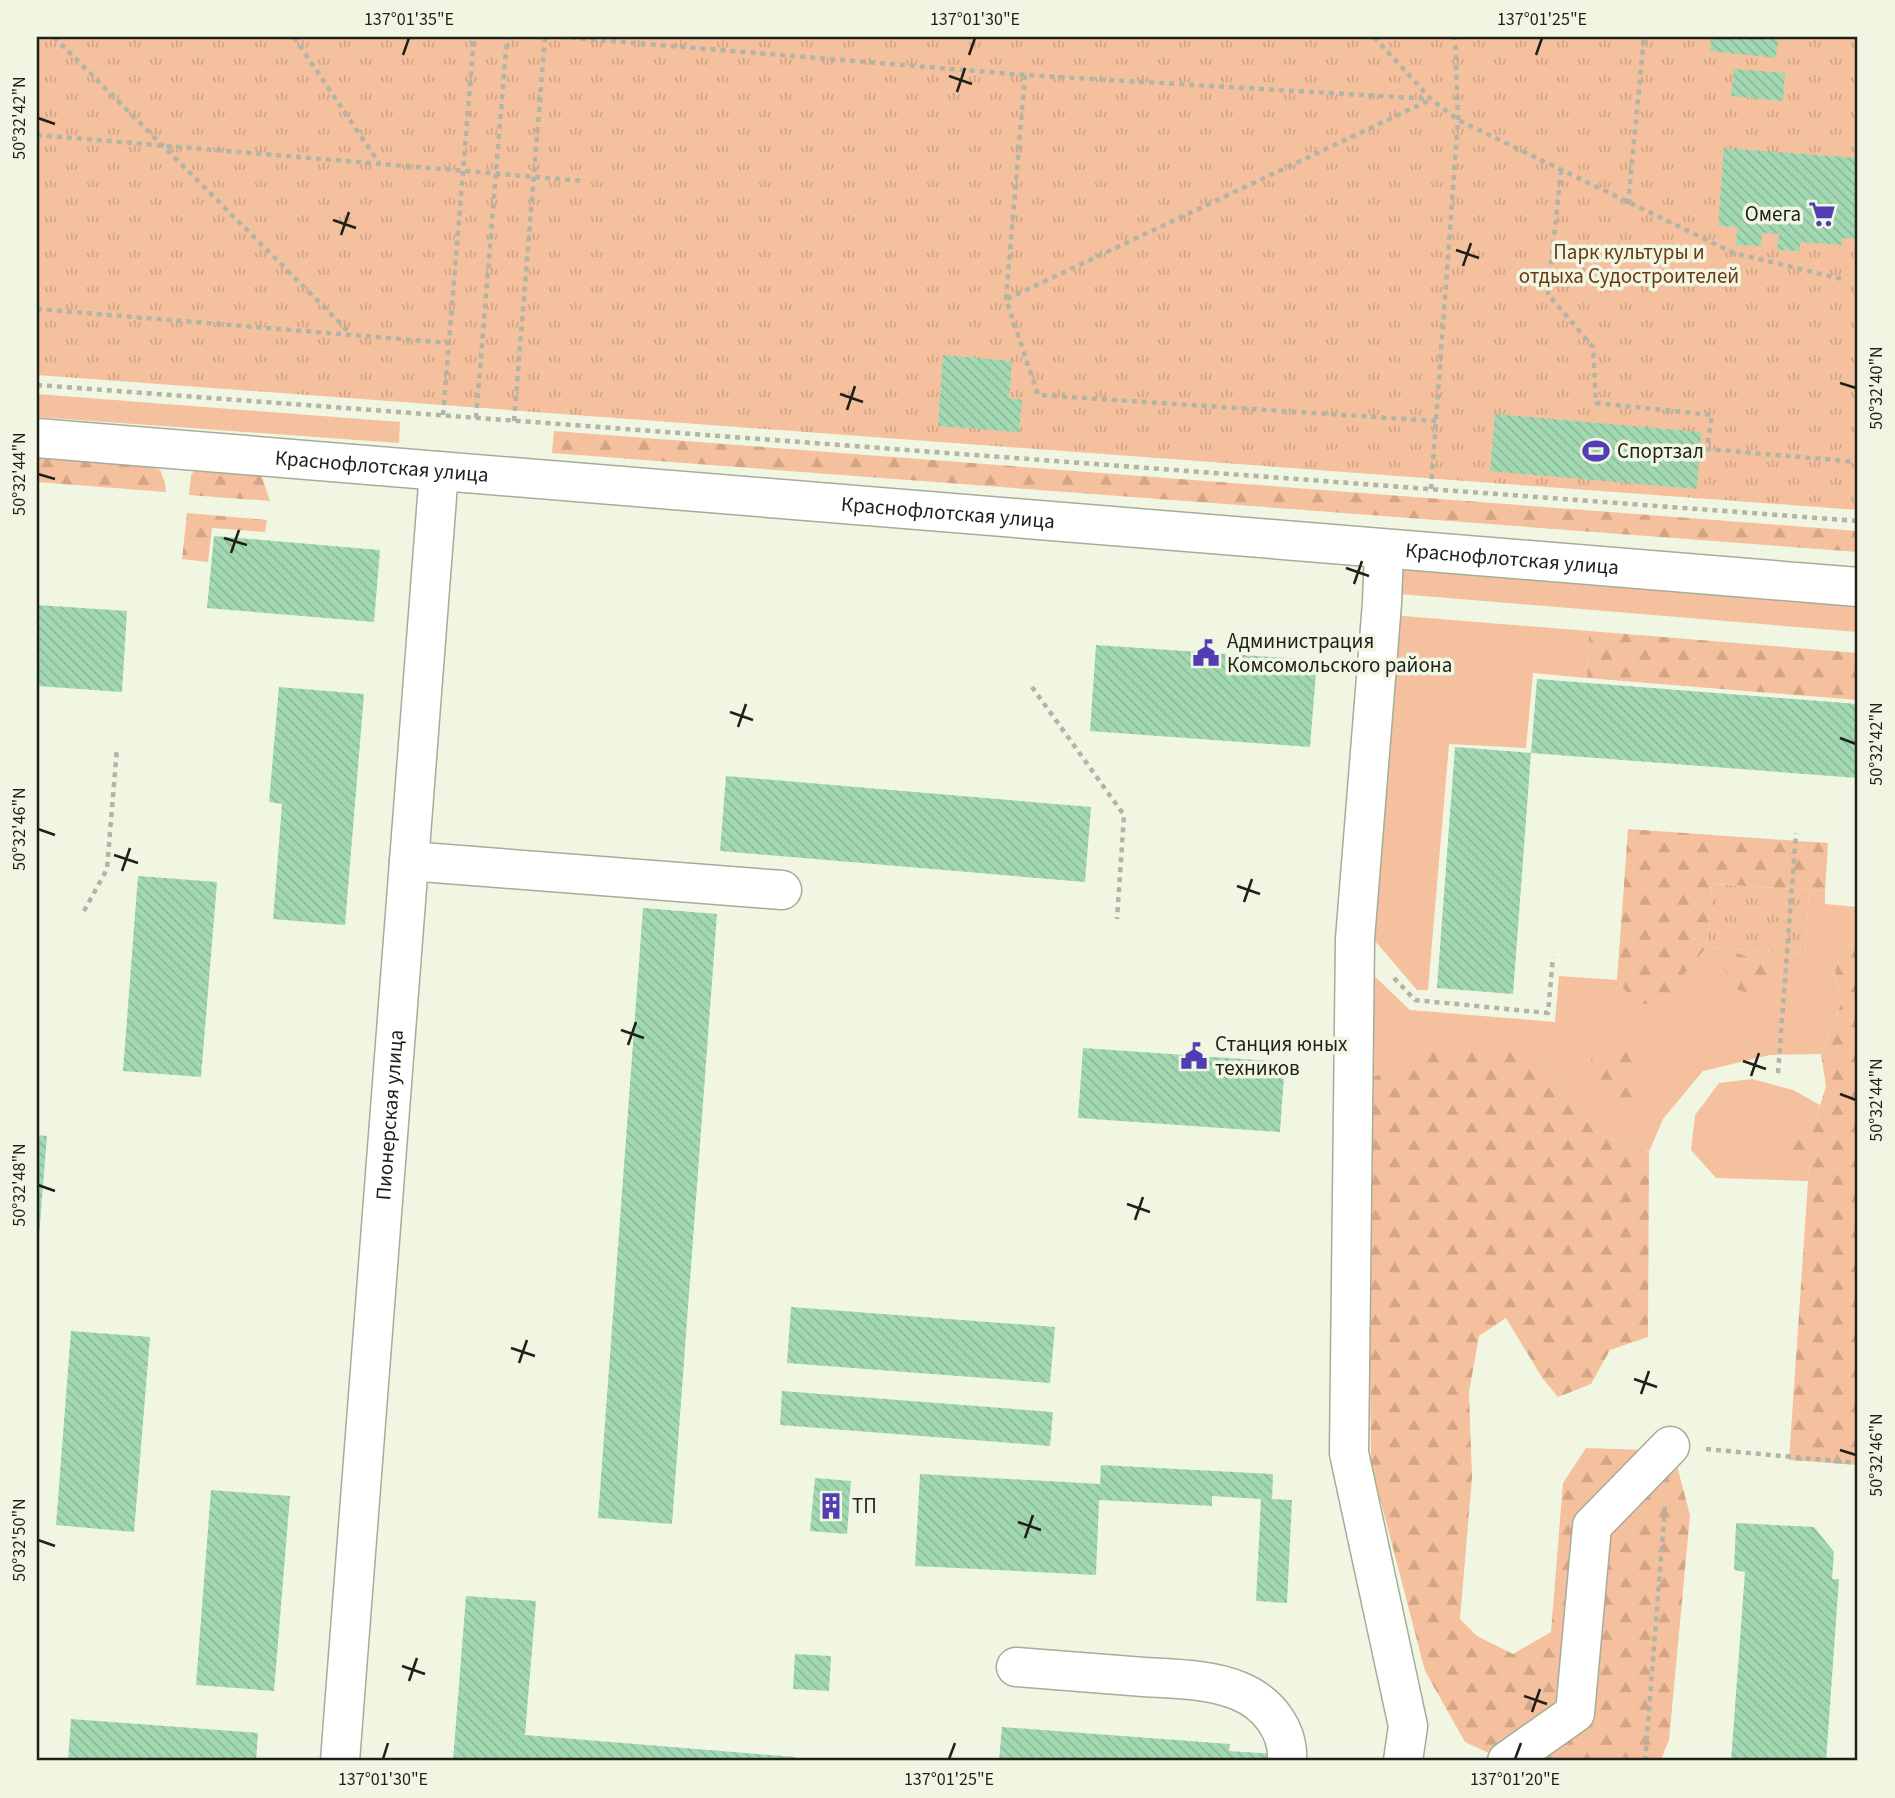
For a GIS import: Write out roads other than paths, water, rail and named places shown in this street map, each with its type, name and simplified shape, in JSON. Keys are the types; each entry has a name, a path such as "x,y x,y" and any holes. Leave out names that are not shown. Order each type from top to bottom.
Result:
{"street":[{"name":"Краснофлотская улица","path":"37,438 1858,587"},
{"name":"Пионерская улица","path":"340,1761 439,471"},
{"path":"1384,549 1355,939 1349,1453 1408,1726 1403,1761"},
{"path":"409,861 782,890"},
{"path":"1507,1761 1575,1713 1592,1526 1670,1446"},
{"path":"1016,1667 1195,1681 1239,1691 1258,1702 1279,1724 1288,1748 1287,1761"}],"place":[{"name":"Омега","path":"1822,214"},
{"name":"Спортзал","path":"1596,451"},
{"name":"Администрация Комсомольского района","path":"1206,653"},
{"name":"Станция юных техников","path":"1194,1056"},
{"name":"ТП","path":"831,1506"}],"park label":[{"name":"Парк культуры и отдыха Судостроителей","path":"1629,264"}]}
